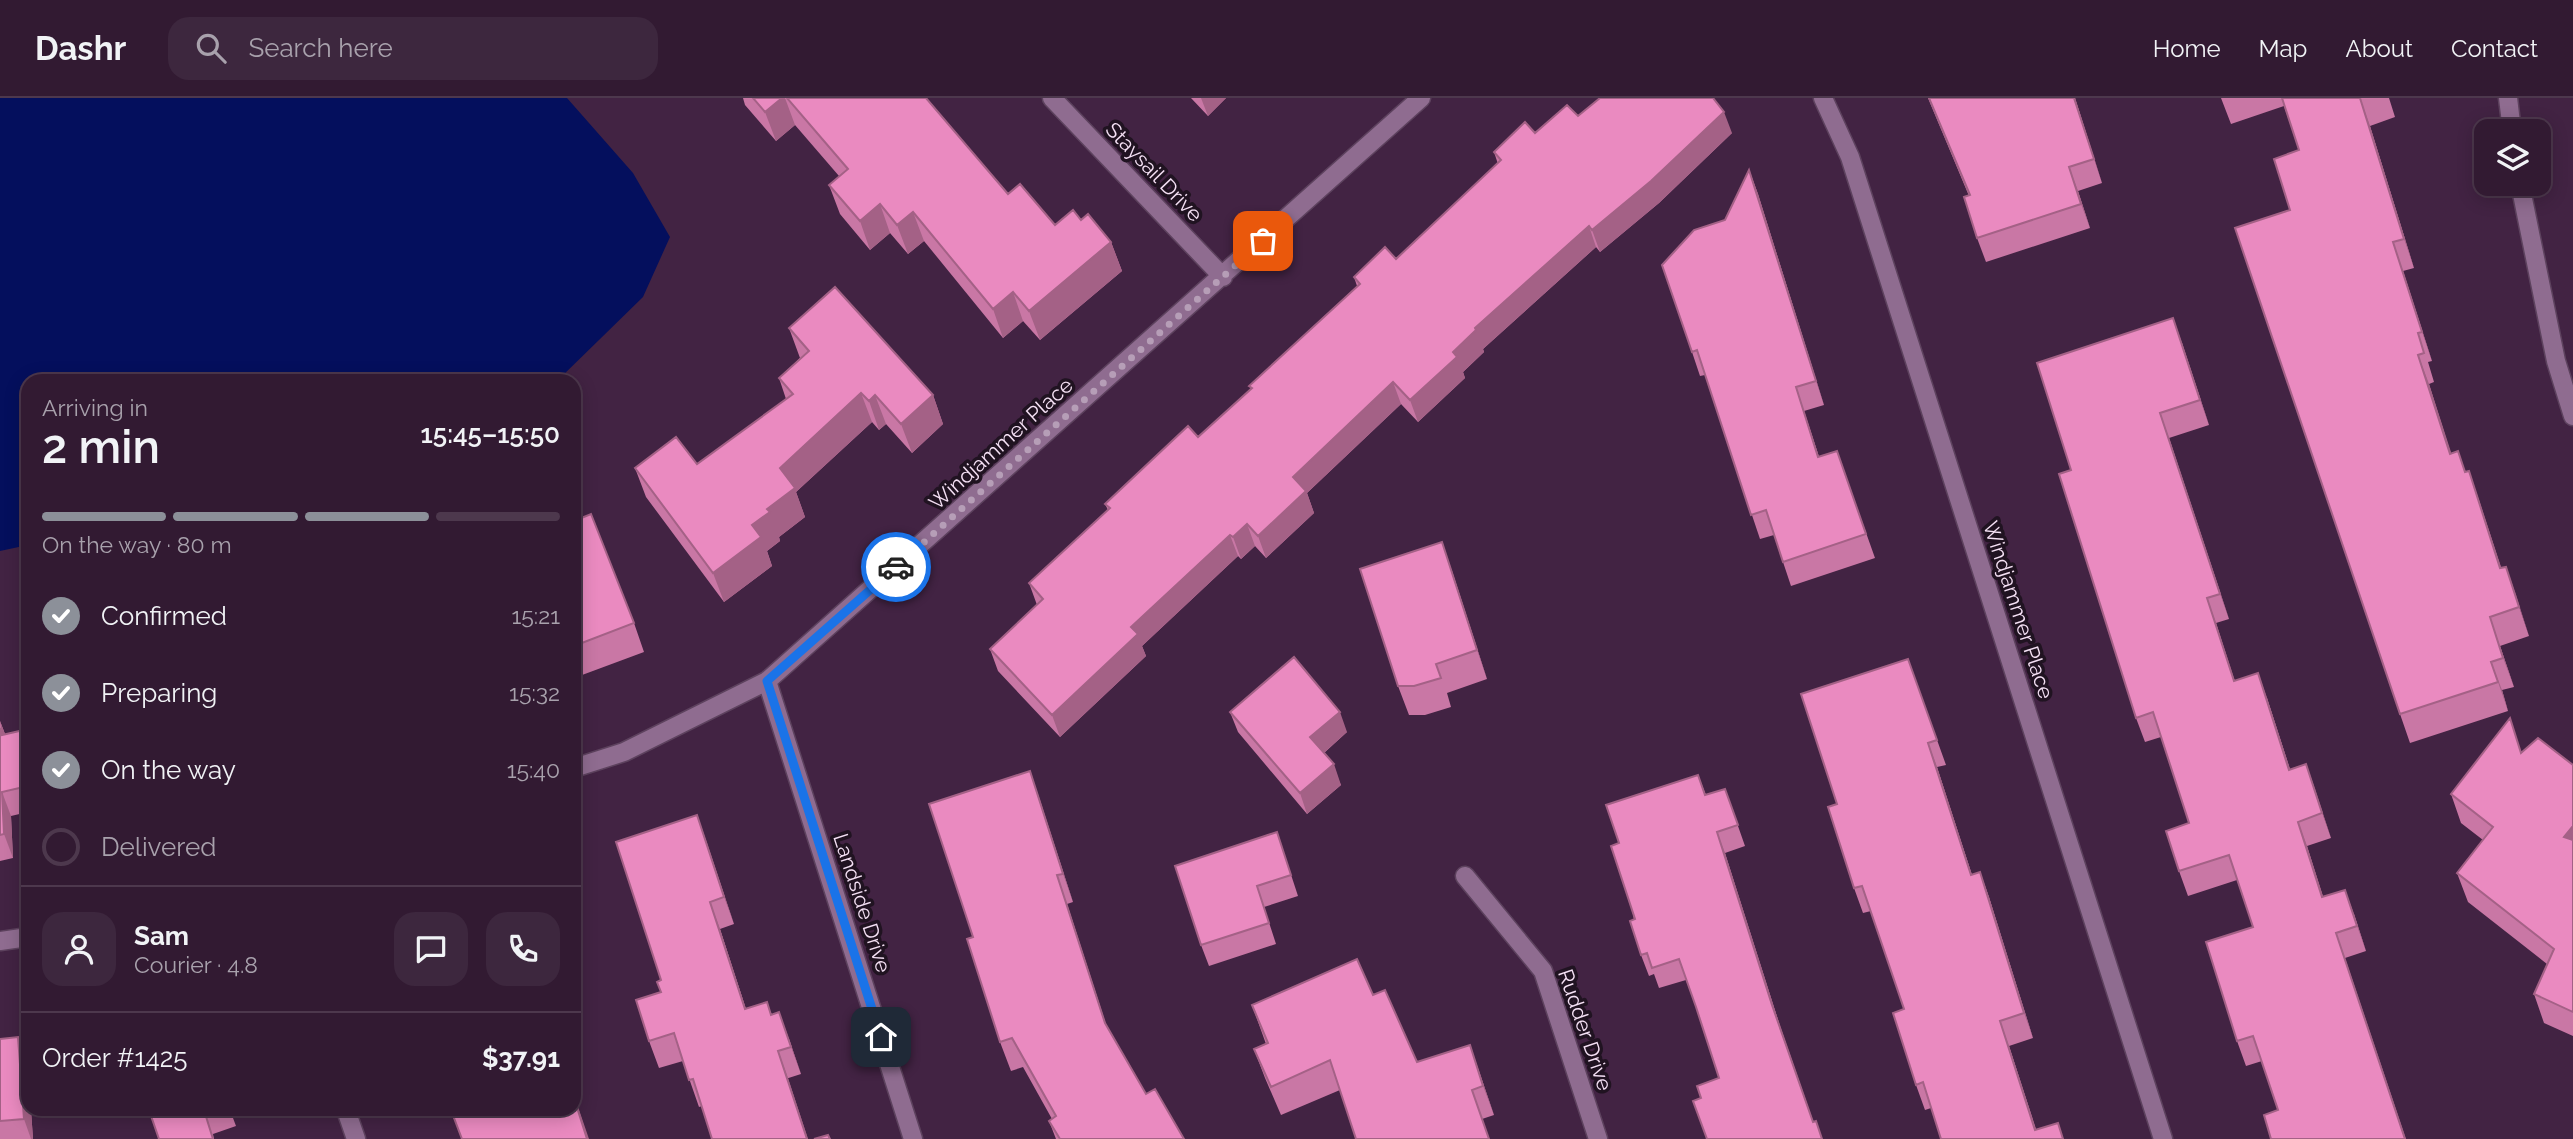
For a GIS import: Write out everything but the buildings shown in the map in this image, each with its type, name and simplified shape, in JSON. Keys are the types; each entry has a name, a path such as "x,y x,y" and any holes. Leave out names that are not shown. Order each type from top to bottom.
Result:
{"street":[{"name":"Staysail Drive","path":"1052,98 1223,277"},
{"name":"Windjammer Place","path":"581,766 624,752 767,681 1422,98"},
{"name":"Windjammer Place","path":"1823,98 1850,157 2163,1139"},
{"path":"2508,98 2511,119"},
{"path":"2522,196 2556,361 2573,416"},
{"name":"Landside Drive","path":"767,681 913,1139"},
{"name":"Rudder Drive","path":"1465,876 1543,971 1598,1139"},
{"path":"0,941 21,938"},
{"path":"347,1116 356,1139"}],"shaded area":[{"path":"0,98 567,98 633,173 670,237 643,297 564,374 21,374 21,546 0,551"}],"way so far":[{"path":"896,567 1263,241"}],"route":[{"path":"881,1037 767,681 896,567"}]}
